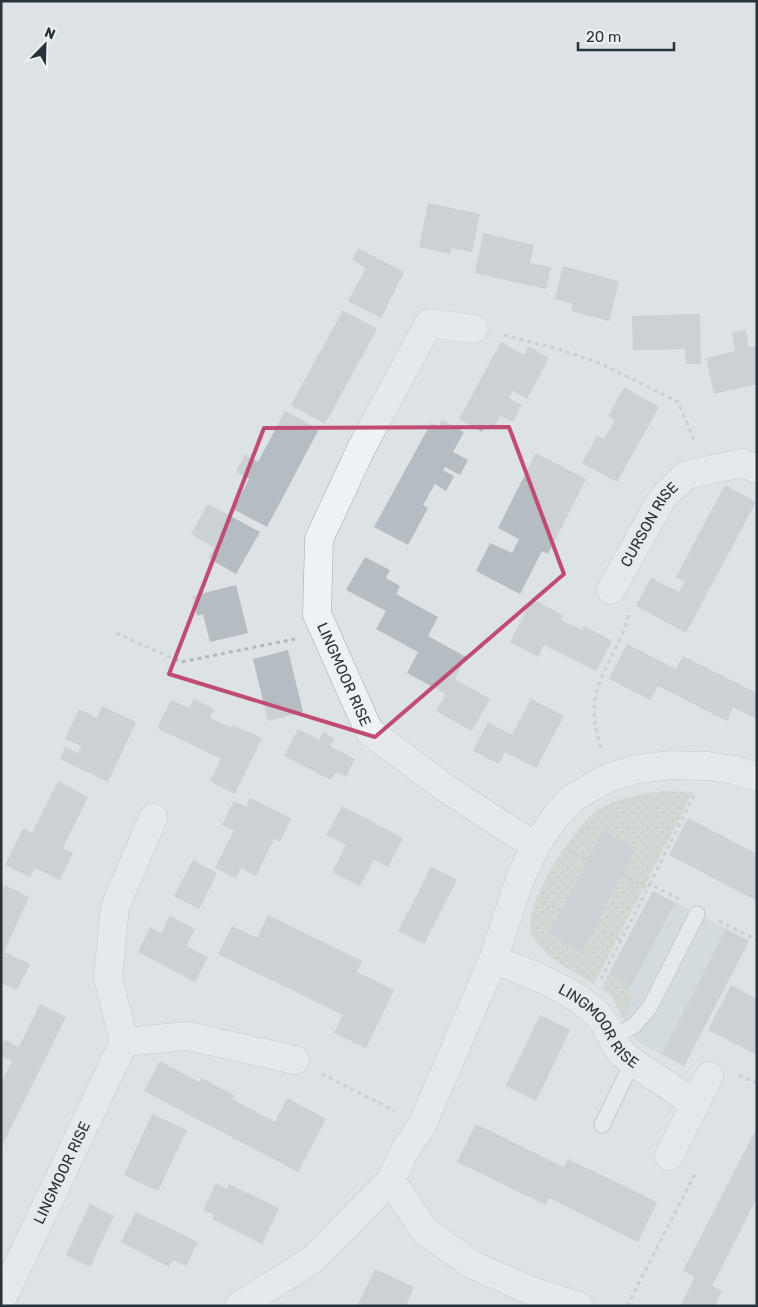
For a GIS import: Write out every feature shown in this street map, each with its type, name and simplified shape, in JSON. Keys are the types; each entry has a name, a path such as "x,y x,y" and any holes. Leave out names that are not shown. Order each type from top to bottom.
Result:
{"street":[{"name":"LINGMOOR RISE","path":"474,329 429,323 362,447 319,538 317,614 369,731 444,787 519,836 548,845"},
{"name":"CURSON RISE","path":"611,590 663,497 686,475 742,463 757,469"},
{"path":"242,1305 312,1260 391,1180 404,1152 422,1125 493,960 520,879 548,845 554,817 574,797 610,777 637,769 671,765 708,766 734,770 757,777"},
{"path":"153,818 116,907 108,977 124,1042 188,1036 295,1060"},
{"name":"LINGMOOR RISE","path":"493,960 572,995 601,1018 610,1038 623,1054 684,1096 694,1107"},
{"name":"LINGMOOR RISE","path":"1,1301 124,1042"},
{"path":"669,1156 709,1076"},
{"path":"391,1180 425,1231 471,1264 529,1290 579,1306"}],"lane":[{"path":"610,1038 634,1026 650,1007 697,914"},
{"path":"602,1125 633,1061"}],"path":[{"path":"474,329 554,348 602,364 678,402 708,470"},
{"path":"604,756 594,724 596,688 625,629 628,616 611,590"},
{"path":"116,633 181,662 325,633"},
{"path":"599,982 699,787"},
{"path":"548,845 588,860"},
{"path":"622,874 648,889"},
{"path":"650,884 682,901"},
{"path":"541,900 561,911"},
{"path":"713,918 757,940"},
{"path":"596,926 621,940"},
{"path":"295,1060 422,1125"},
{"path":"738,1086 743,1077"},
{"path":"627,1306 696,1172"}],"highlighted area":[{"path":"509,427 564,574 375,737 169,674 264,428"}],"shaded area":[{"path":"653,891 749,941 684,1066 636,1041 624,1018 634,997 627,993 630,986 609,973"}],"green space":[{"path":"662,791 693,792 594,984 559,963 537,943 532,934 531,921 535,905 542,886 565,847 578,830 600,808 615,801"},
{"path":"609,973 631,986 627,993 634,997 624,1018 622,1018 611,995 601,989"}],"building":[{"path":"428,203 480,214 472,252 451,248 450,254 419,247"},
{"path":"483,233 534,245 530,263 551,267 546,289 475,273"},
{"path":"358,248 404,272 381,318 348,301 366,268 352,260"},
{"path":"563,266 619,281 609,321 571,311 573,304 555,299"},
{"path":"343,310 377,329 325,424 291,405"},
{"path":"700,314 701,364 686,364 685,349 633,350 632,316"},
{"path":"745,330 749,347 757,346 757,384 714,394 706,358 735,351 732,333"},
{"path":"501,342 524,355 528,346 549,358 527,399 513,391 509,398 522,405 513,422 500,416 493,428 486,424 482,432 459,419"},
{"path":"624,387 659,407 617,482 582,463 597,436 604,439 615,420 608,416"},
{"path":"285,411 319,429 267,527 233,509 249,479 236,472 245,454 258,462"},
{"path":"442,420 464,432 453,452 468,460 460,475 445,467 443,470 454,476 446,491 435,484 423,505 428,508 408,545 374,527 431,423 438,427"},
{"path":"536,453 586,479 548,554 542,551 520,594 476,571 490,543 512,553 519,539 498,528"},
{"path":"725,485 756,502 686,633 636,606 651,578 679,592 685,582 676,577"},
{"path":"208,504 260,532 236,574 208,558 214,548 191,534"},
{"path":"365,557 390,570 386,578 400,586 396,594 438,617 428,636 466,657 455,679 490,699 472,731 436,711 446,694 407,673 418,652 376,629 386,611 346,590"},
{"path":"236,585 248,633 210,642 203,614 197,616 192,596"},
{"path":"532,599 563,615 561,620 582,630 584,626 612,641 596,671 544,645 538,657 510,642"},
{"path":"627,644 676,669 683,656 757,693 757,719 733,707 727,721 658,686 650,700 609,679"},
{"path":"288,650 303,712 268,721 253,659"},
{"path":"194,699 214,709 210,718 232,728 233,725 262,738 235,794 210,781 221,759 157,728 171,700 189,708"},
{"path":"531,699 564,716 536,768 505,752 499,764 473,751 488,722 512,735"},
{"path":"102,706 136,722 108,782 60,759 65,747 78,753 81,746 65,739 79,709 97,718"},
{"path":"298,729 319,740 323,732 334,738 330,746 355,759 346,777 336,772 331,780 284,756"},
{"path":"58,781 88,797 63,848 73,853 60,880 35,868 30,877 5,865 23,828 32,833"},
{"path":"250,798 291,818 280,842 274,839 256,876 241,868 236,878 215,868 234,830 222,825 234,801 246,807"},
{"path":"342,806 403,838 388,867 374,860 360,886 332,872 346,845 326,835"},
{"path":"688,818 757,854 757,901 669,855"},
{"path":"603,831 636,848 582,952 549,934"},
{"path":"193,860 217,873 199,909 174,896"},
{"path":"431,867 457,880 424,944 398,931"},
{"path":"5,885 29,897 4,952 30,964 17,990 1,983 1,892"},
{"path":"653,891 675,903 631,986 609,973"},
{"path":"268,915 362,961 357,972 394,990 366,1048 334,1033 343,1015 218,954 232,926 257,938"},
{"path":"170,916 195,929 186,946 208,957 195,982 138,952 150,927 161,933"},
{"path":"726,929 749,941 684,1066 662,1054"},
{"path":"731,985 757,999 757,1055 708,1030"},
{"path":"40,1004 66,1017 1,1148 1,1083 12,1061 1,1056 1,1047 5,1040 19,1047"},
{"path":"540,1015 570,1030 536,1101 506,1086"},
{"path":"160,1061 199,1082 201,1078 234,1095 232,1099 275,1122 287,1098 326,1119 298,1172 144,1091"},
{"path":"152,1114 187,1130 158,1191 124,1175"},
{"path":"476,1124 564,1167 568,1159 657,1202 638,1242 549,1198 546,1205 457,1162"},
{"path":"757,1127 757,1198 712,1286 722,1291 715,1306 680,1306 695,1277 683,1271"},
{"path":"216,1183 227,1189 229,1184 279,1208 262,1244 212,1219 214,1215 203,1210"},
{"path":"90,1204 114,1216 90,1267 66,1255"},
{"path":"136,1212 198,1242 186,1266 173,1260 169,1267 121,1242"},
{"path":"375,1269 414,1287 406,1306 357,1306"}]}
